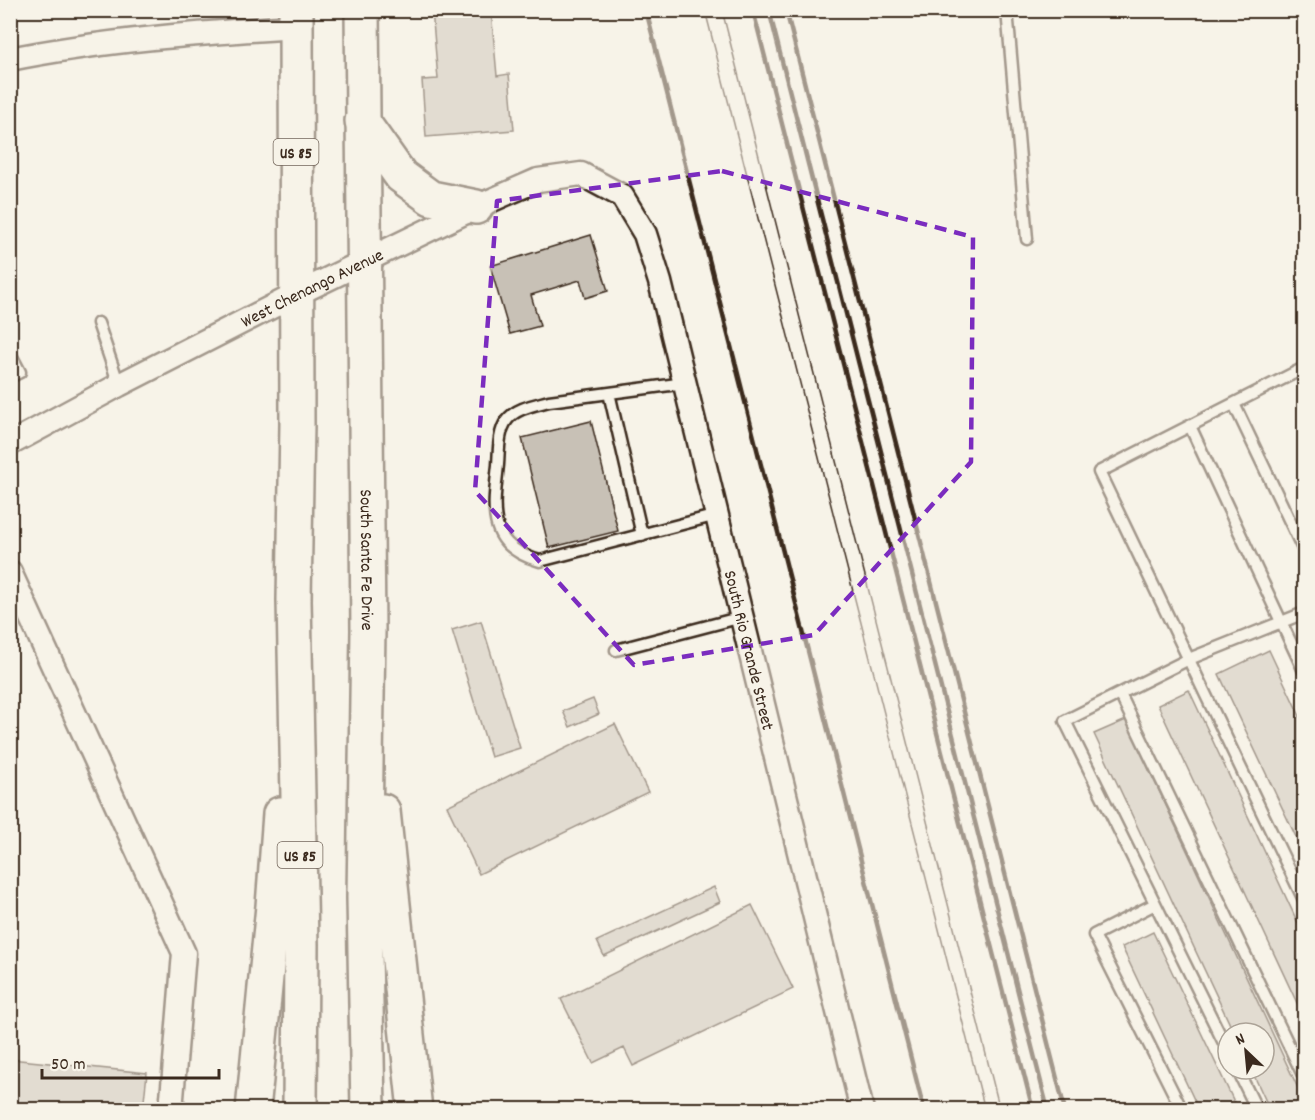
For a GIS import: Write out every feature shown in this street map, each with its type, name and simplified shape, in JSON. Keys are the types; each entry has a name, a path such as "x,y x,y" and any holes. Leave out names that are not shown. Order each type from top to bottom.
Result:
{"highway":[{"name":"South Santa Fe Drive","path":"362,10 368,630 364,898 368,1110"},
{"name":"US 85","path":"296,19 297,294 294,600 301,944 300,1110"},
{"path":"362,121 401,176 431,198 477,207"},
{"path":"253,1110 280,820 286,644 294,600"},
{"path":"368,630 384,831 415,1110"}],"street":[{"path":"10,59 108,42 208,33 296,19"},
{"name":"West Chenango Avenue","path":"10,444 119,385 297,294 538,180 581,174 622,195"},
{"name":"South Rio Grande Street","path":"622,195 645,234 660,282 862,1110"},
{"path":"10,572 16,598 184,953 171,1110"}],"lane":[{"path":"1006,10 1027,238"},
{"path":"98,323 119,385"},
{"path":"10,353 20,372 10,377"},
{"path":"1304,369 1099,472 1305,900"},
{"path":"685,383 530,406 506,421 501,435 493,504 495,522 501,537 512,549 526,557 540,561 717,515"},
{"path":"609,393 642,535"},
{"path":"1234,404 1305,551"},
{"path":"1190,426 1305,670"},
{"path":"1216,1027 1065,721 1189,659 1305,613"},
{"path":"616,650 742,617"},
{"path":"1120,694 1305,1077"},
{"path":"1155,904 1094,935 1182,1110"},
{"path":"1243,1081 1257,1110"}],"highlighted area":[{"path":"722,171 973,237 971,462 814,635 634,665 475,491 497,201"}],"building":[{"path":"432,10 491,10 497,76 509,74 514,130 426,137 422,80 438,79"},
{"path":"591,235 608,291 585,298 580,280 531,295 540,326 510,334 490,266"},
{"path":"591,421 618,531 549,548 522,438"},
{"path":"481,621 520,748 491,757 452,630"},
{"path":"1269,650 1304,725 1304,854 1219,674"},
{"path":"1189,690 1304,936 1304,1018 1158,705"},
{"path":"593,699 599,714 570,727 563,711"},
{"path":"1126,720 1267,1021 1228,1021 1094,734"},
{"path":"615,724 648,792 479,874 447,806"},
{"path":"714,887 720,902 604,956 597,941"},
{"path":"752,905 793,989 633,1066 624,1048 593,1063 561,999"},
{"path":"1153,932 1216,1064 1216,1081 1224,1081 1238,1110 1199,1110 1122,947"},
{"path":"1276,1041 1304,1101 1304,1110 1270,1110 1257,1081 1276,1081"},
{"path":"10,1059 147,1073 143,1110 10,1110"}],"tram line":[{"path":"705,10 985,1110"},
{"path":"722,10 1000,1110"}],"railway":[{"path":"646,10 924,1110"},
{"path":"753,10 1033,1110"},
{"path":"769,10 1048,1110"},
{"path":"786,10 1065,1110"}]}
